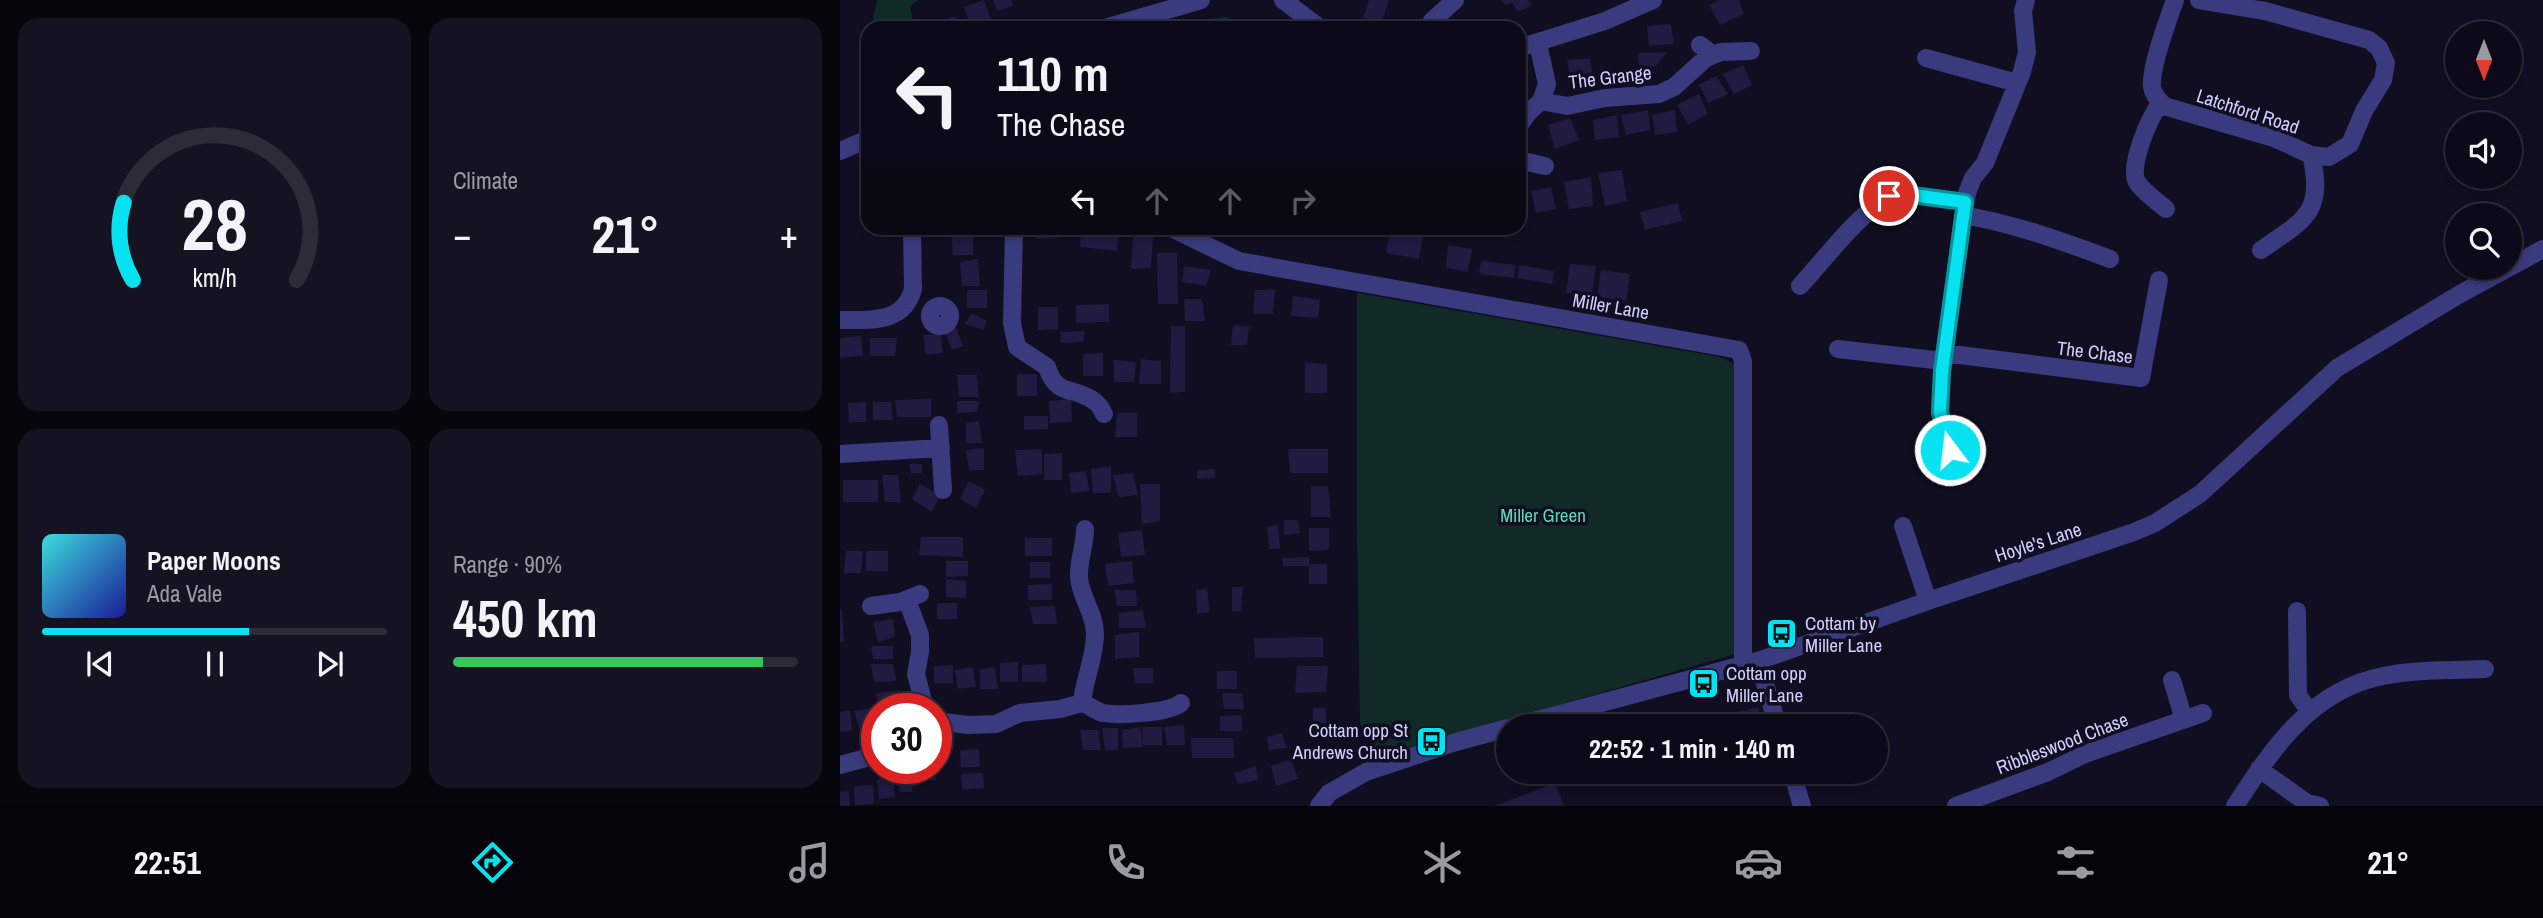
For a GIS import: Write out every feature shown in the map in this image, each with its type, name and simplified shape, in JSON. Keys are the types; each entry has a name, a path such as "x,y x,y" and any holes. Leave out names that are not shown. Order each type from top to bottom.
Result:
{"street":[{"path":"1129,21 1201,0"},
{"path":"1283,0 1311,21"},
{"path":"1432,21 1455,0"},
{"path":"1526,47 1605,21 1653,0"},
{"path":"1950,450 1940,412 1944,357 1964,209 1973,178 1985,163 2027,52 2023,12 2026,0"},
{"path":"2166,209 2138,184 2134,170 2151,117 2161,103 2155,97 2152,87 2155,66 2175,0"},
{"path":"2199,0 2265,10 2350,33 2369,40 2379,48 2386,63 2385,72 2350,144 2329,157 2311,155"},
{"name":"The Grange","path":"1538,44 1547,84 1541,100 1567,106 1605,98 1659,94 1674,87 1706,59 1707,50 1751,51"},
{"path":"1926,58 2017,83"},
{"path":"1526,116 1541,100"},
{"name":"Latchford Road","path":"2161,103 2185,113 2274,138 2311,155 2316,176 2316,194 2310,212 2261,250"},
{"path":"840,152 861,142"},
{"path":"1526,162 1545,166"},
{"path":"1800,286 1868,213 1897,193 1964,209 2110,259"},
{"path":"840,320 884,320 902,309 911,297 913,289 912,235"},
{"path":"1014,235 1012,323 1017,347 1047,367 1050,379 1060,388 1094,401 1104,414"},
{"name":"Miller Lane","path":"1185,235 1239,261 1739,350 1743,362 1751,663"},
{"name":"Hoyle's Lane","path":"2522,260 2543,249"},
{"name":"The Chase","path":"1838,349 1944,357 2141,379 2159,280"},
{"name":"Hoyle's Lane","path":"1560,714 1751,663 2155,523 2200,494 2337,368 2485,280"},
{"path":"911,297 932,310"},
{"path":"939,425 943,490"},
{"path":"1931,456 1973,444"},
{"path":"840,454 941,447"},
{"path":"1903,526 1928,601"},
{"path":"1082,703 1095,630 1079,576 1085,546 1085,529"},
{"path":"871,606 913,597 920,635 916,674 921,693"},
{"path":"2297,611 2298,695 2309,711"},
{"path":"1751,663 1773,714"},
{"path":"2235,806 2280,739 2309,711 2350,687 2377,677 2485,669"},
{"path":"2172,680 2183,720"},
{"path":"952,723 996,723 1020,713 1060,709 1082,703 1100,712 1111,713 1163,711 1174,709 1181,703"},
{"name":"Ribbleswood Chase","path":"1956,806 2048,772 2085,754 2203,713"},
{"path":"1319,806 1328,793 1366,772 1496,731"},
{"path":"840,765 861,759"},
{"path":"2259,769 2307,803 2320,806"},
{"path":"1796,784 1802,806"}],"green space":[{"path":"877,0 918,0 910,6 913,21 872,21"},
{"path":"1226,17 1235,21 1196,21"},
{"name":"Miller Green","path":"1357,293 1720,357 1734,364 1735,654 1527,714 1496,714 1496,723 1378,757 1360,724"}],"building":[{"path":"984,0 991,20 969,21 964,7"},
{"path":"993,0 1011,0 1013,6 997,11"},
{"path":"1369,0 1389,0 1382,21 1363,18"},
{"path":"1501,0 1528,0 1532,5 1518,12 1512,3 1505,5"},
{"path":"1719,0 1739,0 1744,14 1720,25 1709,5"},
{"path":"955,16 957,21 943,21"},
{"path":"1671,24 1674,44 1649,46 1647,26"},
{"path":"1667,52 1656,66 1639,68 1638,53"},
{"path":"1590,58 1592,73 1570,76 1567,60"},
{"path":"1743,65 1752,85 1734,94 1723,74"},
{"path":"1716,76 1728,94 1708,103 1699,85"},
{"path":"1699,94 1708,114 1688,125 1677,105"},
{"path":"1648,110 1650,130 1626,135 1621,115"},
{"path":"1675,110 1677,132 1655,135 1652,115"},
{"path":"1617,115 1619,137 1595,140 1593,120"},
{"path":"1570,118 1579,140 1555,149 1548,125"},
{"path":"1622,170 1627,201 1605,206 1598,173"},
{"path":"1591,177 1593,206 1569,209 1564,182"},
{"path":"1551,187 1556,209 1536,213 1531,191"},
{"path":"1678,203 1682,221 1645,230 1640,212"},
{"path":"952,235 973,235 973,255 953,255"},
{"path":"1037,235 1057,235 1057,238 1037,239"},
{"path":"1081,235 1118,235 1117,251 1080,247"},
{"path":"1133,235 1153,237 1151,268 1131,269"},
{"path":"1389,235 1423,237 1419,259 1386,253"},
{"path":"1448,245 1472,249 1468,272 1446,268"},
{"path":"1157,253 1177,253 1178,304 1158,304"},
{"path":"978,259 980,286 962,286 960,262"},
{"path":"1481,261 1516,265 1514,278 1479,274"},
{"path":"1570,264 1596,266 1592,295 1566,293"},
{"path":"1519,265 1554,271 1552,284 1517,278"},
{"path":"1184,266 1211,270 1206,286 1182,282"},
{"path":"1601,270 1630,274 1626,301 1597,297"},
{"path":"1275,289 1273,314 1253,314 1255,290"},
{"path":"967,290 987,290 987,308 967,308"},
{"path":"1293,296 1320,300 1318,318 1291,316"},
{"path":"1184,299 1202,299 1205,321 1185,321"},
{"path":"1109,304 1109,322 1076,323 1076,305"},
{"path":"1038,307 1058,307 1058,329 1038,330"},
{"path":"972,313 987,321 983,330 965,324"},
{"path":"1233,325 1249,327 1247,345 1231,345"},
{"path":"1171,326 1185,326 1185,392 1170,393"},
{"path":"956,328 963,346 952,350 945,333"},
{"path":"1085,331 1083,342 1061,343 1060,332"},
{"path":"923,335 941,335 943,353 926,355"},
{"path":"861,336 863,356 840,358 840,338"},
{"path":"870,338 897,338 895,356 870,356"},
{"path":"1103,353 1103,376 1083,376 1083,354"},
{"path":"1141,359 1161,361 1161,384 1139,384"},
{"path":"1114,360 1136,362 1134,382 1114,382"},
{"path":"1305,362 1327,364 1327,393 1305,393"},
{"path":"1017,374 1037,374 1037,396 1017,396"},
{"path":"957,375 977,375 979,397 959,397"},
{"path":"931,399 931,417 897,417 895,400"},
{"path":"1071,399 1072,422 1050,423 1049,401"},
{"path":"957,401 979,401 977,412 957,413"},
{"path":"866,402 866,422 849,422 848,403"},
{"path":"873,402 891,402 893,420 873,420"},
{"path":"1117,413 1137,413 1137,437 1115,437"},
{"path":"1024,416 1048,416 1048,429 1024,430"},
{"path":"979,421 982,443 966,443 966,423"},
{"path":"984,448 984,470 969,470 966,450"},
{"path":"1042,449 1042,474 1018,476 1015,450"},
{"path":"1288,449 1328,449 1328,473 1290,473"},
{"path":"1062,453 1062,480 1044,480 1044,454"},
{"path":"909,464 922,464 922,473 911,473"},
{"path":"1111,466 1111,493 1093,493 1091,469"},
{"path":"1215,469 1215,478 1197,479 1197,470"},
{"path":"1086,471 1089,491 1071,493 1069,473"},
{"path":"1133,473 1138,495 1118,497 1113,475"},
{"path":"882,475 898,475 901,502 885,502"},
{"path":"843,480 878,480 878,502 843,502"},
{"path":"969,481 985,490 976,508 960,499"},
{"path":"920,484 940,495 932,512 912,499"},
{"path":"1140,484 1160,484 1160,521 1142,524"},
{"path":"1311,486 1328,486 1331,517 1311,517"},
{"path":"1284,520 1298,520 1300,533 1284,535"},
{"path":"1278,524 1280,549 1269,549 1267,527"},
{"path":"1309,528 1329,528 1329,550 1309,551"},
{"path":"1142,530 1145,555 1121,557 1118,533"},
{"path":"921,537 963,537 963,557 919,555"},
{"path":"1025,538 1052,538 1052,556 1025,556"},
{"path":"846,551 863,551 861,573 844,573"},
{"path":"866,551 888,551 888,571 866,571"},
{"path":"1309,557 1309,564 1327,564 1327,584 1309,584 1309,566 1283,566 1282,558"},
{"path":"946,561 968,561 968,576 946,577"},
{"path":"1132,561 1134,583 1108,586 1105,564"},
{"path":"1030,562 1050,562 1050,578 1030,578"},
{"path":"946,579 966,581 966,598 946,597"},
{"path":"1052,584 1052,600 1028,600 1028,585"},
{"path":"1232,587 1243,587 1241,611 1232,611"},
{"path":"1207,589 1210,612 1197,614 1196,590"},
{"path":"1114,590 1136,590 1137,606 1117,606"},
{"path":"937,603 957,603 957,619 937,619"},
{"path":"1055,606 1057,624 1033,624 1030,607"},
{"path":"842,609 844,642 840,642"},
{"path":"1143,610 1146,628 1119,628 1119,613"},
{"path":"893,619 895,637 878,642 873,622"},
{"path":"1139,632 1139,657 1115,659 1115,635"},
{"path":"1323,637 1323,657 1255,658 1254,638"},
{"path":"871,646 893,646 893,659 873,659"},
{"path":"1018,662 1018,682 1000,682 1000,663"},
{"path":"871,664 893,664 896,681 874,682"},
{"path":"1046,664 1047,682 1022,682 1022,665"},
{"path":"953,665 953,683 934,683 934,666"},
{"path":"1297,666 1328,666 1326,692 1295,693"},
{"path":"973,667 976,687 958,689 955,670"},
{"path":"995,667 998,689 980,689 980,669"},
{"path":"1133,668 1153,668 1153,683 1135,683"},
{"path":"1217,671 1237,671 1237,689 1217,689"},
{"path":"900,690 900,693 876,693"},
{"path":"1222,693 1242,693 1244,709 1224,709"},
{"path":"1758,707 1760,714 1729,714"},
{"path":"1313,708 1326,708 1326,728 1313,728"},
{"path":"861,710 861,728 859,728 854,711"},
{"path":"850,711 852,731 840,732 840,712"},
{"path":"1242,715 1242,731 1220,731 1220,716"},
{"path":"1184,725 1185,745 1167,745 1164,727"},
{"path":"1140,727 1143,747 1123,748 1122,730"},
{"path":"1142,727 1162,727 1162,745 1143,745"},
{"path":"1102,728 1118,728 1118,750 1105,750"},
{"path":"1080,730 1098,730 1101,750 1083,750"},
{"path":"1282,733 1287,748 1269,750 1267,737"},
{"path":"1191,738 1233,738 1234,758 1192,758"},
{"path":"979,749 980,767 961,767 960,750"},
{"path":"1291,759 1298,779 1276,786 1271,766"},
{"path":"1256,766 1258,780 1238,784 1234,773"},
{"path":"983,773 984,788 962,790 961,774"},
{"path":"878,784 894,784 895,797 879,799"},
{"path":"899,784 912,784 912,792 899,792"},
{"path":"1555,784 1564,806 1494,806"},
{"path":"873,785 874,804 855,805 854,786"},
{"path":"849,791 850,806 840,806 840,792"}],"place":[{"name":"Cottam by Miller Lane","path":"1782,634"},
{"name":"Cottam opp Miller Lane","path":"1703,684"},
{"name":"Cottam opp St Andrews Church","path":"1431,741"}],"route":[{"path":"1889,196 1897,193 1965,202 1942,371 1940,412 1950,450"}]}
